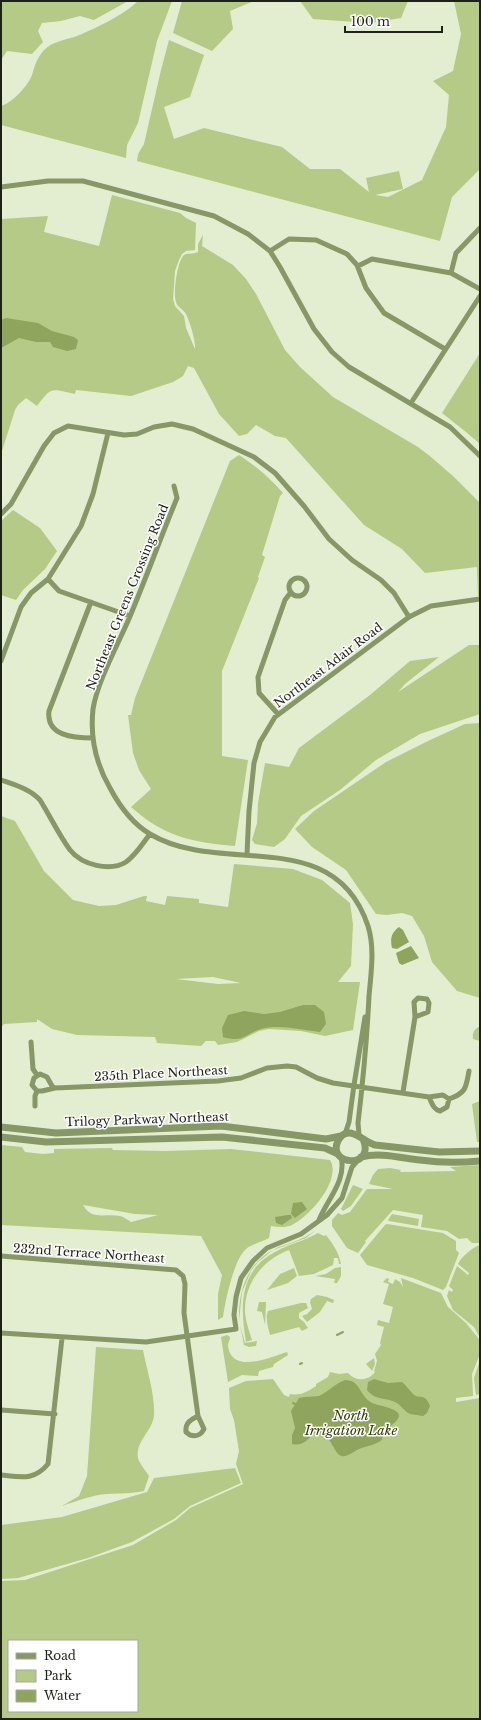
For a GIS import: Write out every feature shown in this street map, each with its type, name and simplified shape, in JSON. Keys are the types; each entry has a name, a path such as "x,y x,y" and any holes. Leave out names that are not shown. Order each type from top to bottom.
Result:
{"street":[{"path":"1,187 48,181 83,181 214,216 248,234 270,251 314,329 332,352 349,367 450,427 480,456"},
{"path":"451,273 456,252 480,228"},
{"path":"270,251 288,239 316,240 347,254 358,266 366,288 384,313 445,350"},
{"path":"358,266 372,259 451,273 480,289"},
{"path":"411,403 480,296"},
{"path":"1,514 11,504 44,446 54,433 68,426 124,435 137,434 154,427 172,424 193,429 254,457 275,472 304,506 329,539 352,560 381,580 394,593 409,616"},
{"path":"1,661 21,606 31,594 48,579 81,526 93,494 108,433"},
{"name":"Northeast Greens Crossing Road","path":"174,486 176,498 130,616 104,675 94,708 93,738 99,765 113,795 126,812 150,834 190,849 210,852 247,854 305,863 331,876 348,892 362,912 368,927 372,953 363,1087 358,1123 361,1137"},
{"path":"48,579 59,590 130,616"},
{"path":"278,714 259,693 258,677 286,600 291,592"},
{"name":"Northeast Adair Road","path":"247,854 254,763 260,742 278,714 409,616 432,606 480,599"},
{"path":"91,602 49,711 48,718 53,728 58,732 71,736 93,738"},
{"path":"1,780 28,790 36,795 71,851 86,862 107,867 125,862 139,849 150,834"},
{"name":"Northeast Greens Crossing Road","path":"343,1135 349,1122 370,992"},
{"path":"403,1092 415,1017"},
{"path":"31,1042 33,1070 37,1075"},
{"name":"235th Place Northeast","path":"37,1091 55,1088 230,1080 267,1068 287,1066 296,1068 322,1080 429,1097 442,1095 448,1099"},
{"path":"429,1097 433,1106 440,1111 448,1107 448,1099 460,1095 466,1088 469,1071"},
{"path":"37,1075 40,1074 47,1077 52,1086 55,1088"},
{"path":"35,1106 35,1096 37,1091 32,1085 34,1078 37,1075"},
{"name":"Trilogy Parkway Northeast","path":"1,1127 56,1133 221,1126 326,1139 343,1135"},
{"path":"319,1220 342,1174 342,1164 336,1145 343,1135 350,1132 375,1145 439,1152 480,1151"},
{"name":"Trilogy Parkway Northeast","path":"1,1137 46,1142 222,1137 325,1148 339,1156"},
{"path":"1,1333 140,1342 236,1328 234,1315 236,1297 241,1278 253,1261 268,1248 301,1234 327,1215 342,1198 352,1167 360,1158 365,1148 361,1137"},
{"path":"339,1156 349,1161 374,1154 438,1162 480,1161"},
{"name":"232nd Terrace Northeast","path":"1,1256 176,1270 183,1276 185,1284 184,1313 187,1336"},
{"path":"187,1336 198,1416"},
{"path":"1,1475 29,1477 41,1473 48,1464 62,1338"},
{"path":"1,1410 54,1414"}],"green space":[{"path":"1,1 128,1 94,20 80,16 61,21 42,23 38,31 43,42 32,54 7,51 1,60"},
{"path":"138,1 172,1 157,41 138,123 127,145 126,158 1,125 1,106 15,98 27,84 38,59 44,50 55,43 77,36 109,21"},
{"path":"182,1 254,1 230,11 233,29 212,51 173,33"},
{"path":"300,1 408,1 401,18 370,23 313,19"},
{"path":"454,1 480,1 480,169 452,197 440,241 137,161 138,154 144,144 169,40 204,55 190,97 164,107 174,139 204,128 282,147 310,169 340,169 369,192 366,178 399,171 403,189 375,195 388,197 422,180 446,127 449,95 433,81 453,71 461,34"},
{"path":"112,195 180,213 196,223 195,250 186,251 182,254 179,260 175,271 173,299 175,306 184,316 186,328 195,349 194,337 188,318 176,302 175,285 177,271 183,256 198,252 198,244 203,235 202,246 233,265 246,279 256,294 285,350 300,367 333,397 418,447 454,477 480,503 480,596 478,596 477,567 425,573 402,549 364,525 286,438 275,436 256,425 247,434 239,436 219,414 194,368 188,366 183,376 173,382 131,396 76,390 75,394 56,390 49,392 37,406 26,398 15,410 1,454 1,219 48,216 44,232 99,246"},
{"path":"480,353 480,444 442,413"},
{"path":"239,455 262,472 283,493 280,496 262,555 265,557 258,577 259,578 222,671 222,756 248,760 235,846 192,840 179,836 155,825 131,807 151,789 139,770 133,753 128,715 131,715 135,698 230,461"},
{"path":"13,510 40,528 57,551 45,569 23,590 16,600 1,595 1,521"},
{"path":"469,645 480,645 480,714 420,734 376,760 340,790 301,816 285,839 274,847 255,844 252,840 257,823 258,803 265,763 289,767 299,748 370,695 410,661 439,657 405,684 398,692"},
{"path":"480,723 480,998 457,991 432,962 424,936 412,916 402,913 387,915 376,914 346,870 312,847 295,829 314,811 386,762 465,724"},
{"path":"1,816 15,821 44,871 73,900 99,906 116,905 147,896 146,901 165,905 167,896 199,899 199,903 228,907 234,864 293,869 322,880 350,903 353,924 351,966 338,982 360,982 353,1030 325,1036 301,1031 269,1029 259,1031 237,1042 218,1045 215,1041 206,1041 201,1046 157,1043 155,1037 77,1035 52,1029 37,1019 37,1022 4,1024 1,1027","holes":["213,977 241,983 218,984 176,979"]},
{"path":"480,1026 480,1041 473,1039 473,1034 474,1031"},
{"path":"480,1101 480,1142 477,1142 472,1104"},
{"path":"1,1145 22,1147 25,1152 43,1154 54,1153 54,1149 112,1148 113,1150 165,1151 231,1149 330,1160 333,1168 332,1177 328,1187 315,1206 307,1214 289,1226 271,1226 269,1238 248,1247 242,1254 234,1271 223,1317 218,1320 218,1294 222,1275 201,1236 1,1225","holes":["83,1205 135,1214 158,1215 131,1222 120,1216 95,1215 90,1213"]},
{"path":"480,1165 480,1243 472,1243 467,1238 459,1239 447,1231 421,1227 423,1215 393,1210 365,1241 366,1242 358,1253 347,1248 332,1226 332,1220 338,1213 342,1215 350,1212 367,1189 393,1189 369,1184 373,1175 378,1169 390,1168 401,1170 400,1172 456,1171 450,1167"},
{"path":"353,1185 363,1189 351,1206 343,1211 341,1209"},
{"path":"392,1214 419,1219 418,1226 389,1221 388,1220"},
{"path":"387,1224 443,1233 456,1241 456,1250 459,1253 446,1287 443,1290 413,1278 367,1265 360,1255"},
{"path":"317,1229 306,1238 273,1250 296,1241"},
{"path":"318,1233 324,1236 326,1235 329,1238 337,1252 341,1264 339,1264 338,1258 334,1258 333,1265 314,1274 299,1276 289,1250 272,1259 258,1273 248,1290 245,1314 252,1340 246,1342 243,1303 248,1279 254,1269 263,1260 275,1252"},
{"path":"480,1245 480,1338 474,1327 453,1310 447,1296 449,1290 452,1292 453,1290 449,1286 457,1266 468,1275 469,1273 458,1264 462,1258"},
{"path":"273,1250 258,1262 251,1271 242,1292 239,1321 242,1290 250,1271 256,1263"},
{"path":"341,1267 341,1276 337,1283 334,1283 335,1279 315,1276 326,1274 335,1268"},
{"path":"294,1268 297,1276 288,1283 267,1290 280,1274"},
{"path":"387,1278 389,1279 388,1282 393,1284 395,1279 400,1282 403,1287 401,1278 441,1293 448,1307 466,1323 479,1339 480,1354 472,1374 473,1396 456,1398 456,1402 480,1398 480,1719 1,1719 1,1581 25,1580 133,1545 176,1520 190,1508 243,1484 236,1464 239,1451 234,1420 230,1409 229,1388 246,1381 273,1379 284,1395 289,1397 290,1394 301,1394 310,1390 316,1386 316,1384 328,1377 330,1372 339,1374 348,1373 358,1379 365,1379 369,1377 375,1372 377,1361 375,1354 381,1345 380,1343 384,1327 377,1325 378,1320 389,1323 393,1307 383,1304 389,1284 383,1282"},
{"path":"317,1295 334,1300 333,1303 327,1301 320,1312 307,1322 302,1316 307,1314 312,1309 310,1302 311,1299"},
{"path":"259,1302 266,1302 265,1325 262,1312 257,1311"},
{"path":"306,1303 308,1308 299,1313 299,1318 308,1328 302,1331 299,1327 270,1335 267,1320 268,1311"},
{"path":"240,1325 245,1343 257,1341 256,1346 249,1347 244,1345"},
{"path":"227,1335 230,1337 228,1346 231,1355 237,1360 253,1362 287,1352 288,1355 274,1364 273,1367 259,1371 258,1376 242,1375 228,1382 221,1337"},
{"path":"96,1347 143,1350 152,1391 154,1415 151,1426 139,1446 138,1458 149,1476 144,1491 107,1494 84,1498 62,1506 79,1496 87,1476"},
{"path":"374,1358 375,1364 372,1371 366,1364"},
{"path":"480,1360 480,1394 476,1395 474,1378"},
{"path":"235,1468 241,1483 190,1506 174,1519 132,1542 88,1558 18,1578 1,1579 1,1525 62,1517 147,1492 154,1478"}],"water":[{"path":"6,318 38,323 52,331 74,337 78,340 76,349 67,351 53,347 50,342 36,342 19,338 1,348 1,320"},
{"path":"399,927 403,930 409,942 397,949 392,948 392,936"},
{"path":"411,946 419,958 402,965 399,963 396,953"},
{"path":"303,1005 315,1005 324,1012 326,1024 320,1032 275,1027 261,1029 236,1039 223,1037 222,1028 228,1015 244,1011 264,1014 280,1012"},
{"path":"302,1202 307,1209 295,1218 291,1214 293,1203"},
{"path":"291,1215 292,1218 282,1225 276,1223 275,1217"},
{"path":"374,1379 388,1383 402,1382 413,1394 426,1399 430,1406 427,1413 423,1416 410,1414 391,1400 374,1396 367,1390 368,1382"},
{"name":"North Irrigation Lake","path":"345,1380 357,1385 372,1403 392,1409 398,1413 399,1416 397,1420 383,1432 382,1440 345,1456 338,1454 326,1436 322,1433 316,1432 303,1443 296,1445 292,1444 292,1435 295,1428 291,1411 299,1398 319,1396"}],"waterway":[{"path":"337,1335 343,1332"}]}
